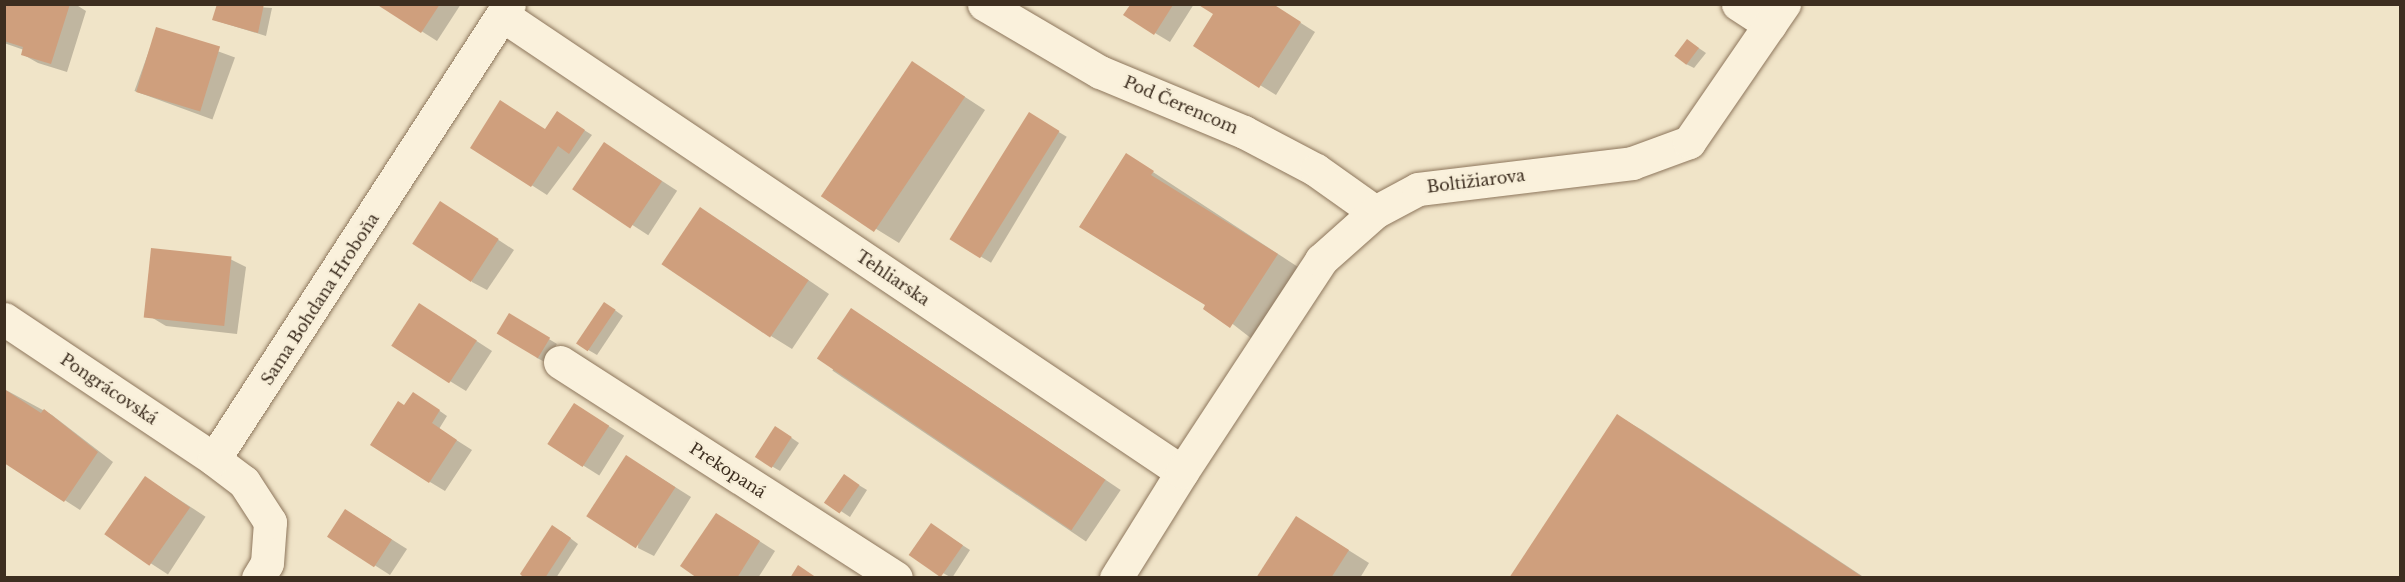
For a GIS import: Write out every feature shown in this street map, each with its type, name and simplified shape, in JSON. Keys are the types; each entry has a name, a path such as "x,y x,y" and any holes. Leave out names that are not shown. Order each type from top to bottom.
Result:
{"street":[{"name":"Pod Čerencom","path":"984,4 1100,72 1244,132 1316,170 1375,212"},
{"path":"1738,4 1777,15"},
{"name":"Sama Bohdana Hroboňa","path":"214,459 506,10"},
{"name":"Tehliarska","path":"506,10 1182,472"},
{"name":"Boltižiarova","path":"1182,472 1321,260 1375,212 1418,189 1632,163 1689,142 1777,15"},
{"name":"Pongrácovská","path":"4,319 214,459"},
{"name":"Prekopaná","path":"560,362 896,578"},
{"path":"214,459 244,482 270,522 267,563 258,578"},
{"path":"1116,578 1182,472"}],"building":[{"path":"4,4 70,4 51,64 21,55 23,47 4,41"},
{"path":"217,4 264,4 258,33 212,20"},
{"path":"376,4 440,4 421,33"},
{"path":"1197,4 1273,4 1301,22 1259,88 1193,46 1213,14"},
{"path":"1130,5 1173,5 1154,35 1123,15"},
{"path":"156,27 220,47 200,112 136,92"},
{"path":"1687,39 1699,48 1686,65 1674,56"},
{"path":"912,61 965,97 874,232 821,196"},
{"path":"500,100 545,129 557,111 585,130 569,154 558,146 531,187 470,148"},
{"path":"1029,112 1060,131 980,258 950,239"},
{"path":"604,142 662,181 630,228 572,189"},
{"path":"1126,153 1154,171 1151,175 1278,254 1230,328 1203,309 1205,305 1079,227"},
{"path":"440,201 499,239 471,282 412,244"},
{"path":"700,207 809,280 770,337 661,264"},
{"path":"151,248 232,256 224,326 144,318"},
{"path":"604,302 616,310 588,351 576,343"},
{"path":"419,303 477,341 449,383 391,346"},
{"path":"851,308 1106,480 1071,530 817,359"},
{"path":"509,313 550,338 538,358 497,334"},
{"path":"4,389 41,413 44,409 98,452 64,502 4,463"},
{"path":"413,392 440,410 432,423 457,440 429,483 370,445 398,401 404,405"},
{"path":"574,403 609,426 583,467 547,444"},
{"path":"1617,414 1864,578 1509,578"},
{"path":"775,426 792,437 772,468 755,457"},
{"path":"626,455 675,487 636,548 586,516"},
{"path":"844,474 860,485 839,514 824,503"},
{"path":"145,476 190,508 149,566 104,534"},
{"path":"345,509 392,539 374,567 327,537"},
{"path":"716,513 760,541 737,578 697,578 680,566"},
{"path":"1296,516 1349,550 1331,578 1256,578"},
{"path":"931,523 963,545 941,577 909,555"},
{"path":"552,525 571,538 545,578 524,578 520,574"},
{"path":"798,565 817,578 790,578"}]}
